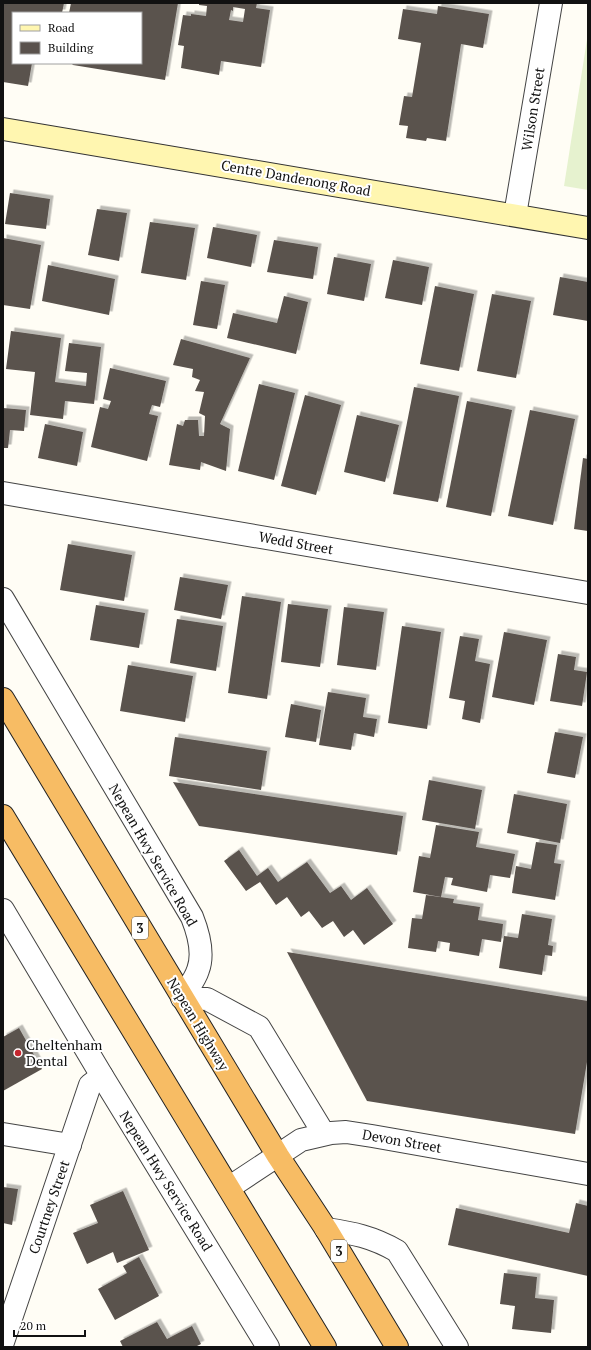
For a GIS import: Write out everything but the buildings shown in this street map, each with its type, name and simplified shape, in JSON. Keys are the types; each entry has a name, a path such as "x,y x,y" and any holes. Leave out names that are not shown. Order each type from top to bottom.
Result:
{"highway":[{"name":"Nepean Highway","path":"3,699 278,1156 326,1230 397,1347"},
{"path":"3,816 230,1187 325,1347"}],"main road":[{"name":"Centre Dandenong Road","path":"3,129 588,228"}],"street":[{"name":"Wilson Street","path":"515,215 551,3"},
{"name":"Wedd Street","path":"3,493 588,593"},
{"name":"Nepean Hwy Service Road","path":"3,599 192,917 197,934 200,962 198,971 182,998"},
{"name":"Nepean Hwy Service Road","path":"3,910 102,1076 268,1347"},
{"path":"182,998 207,999 259,1027 324,1134"},
{"name":"Courtney Street","path":"3,1342 90,1085 102,1076"},
{"name":"Devon Street","path":"230,1187 301,1140 324,1134 346,1132 588,1174"},
{"path":"3,1134 70,1145"},
{"path":"326,1230 361,1234 397,1250 457,1347"}],"green space":[{"path":"588,33 588,190 564,186"}],"place":[{"name":"Cheltenham Dental","path":"18,1053"}]}
